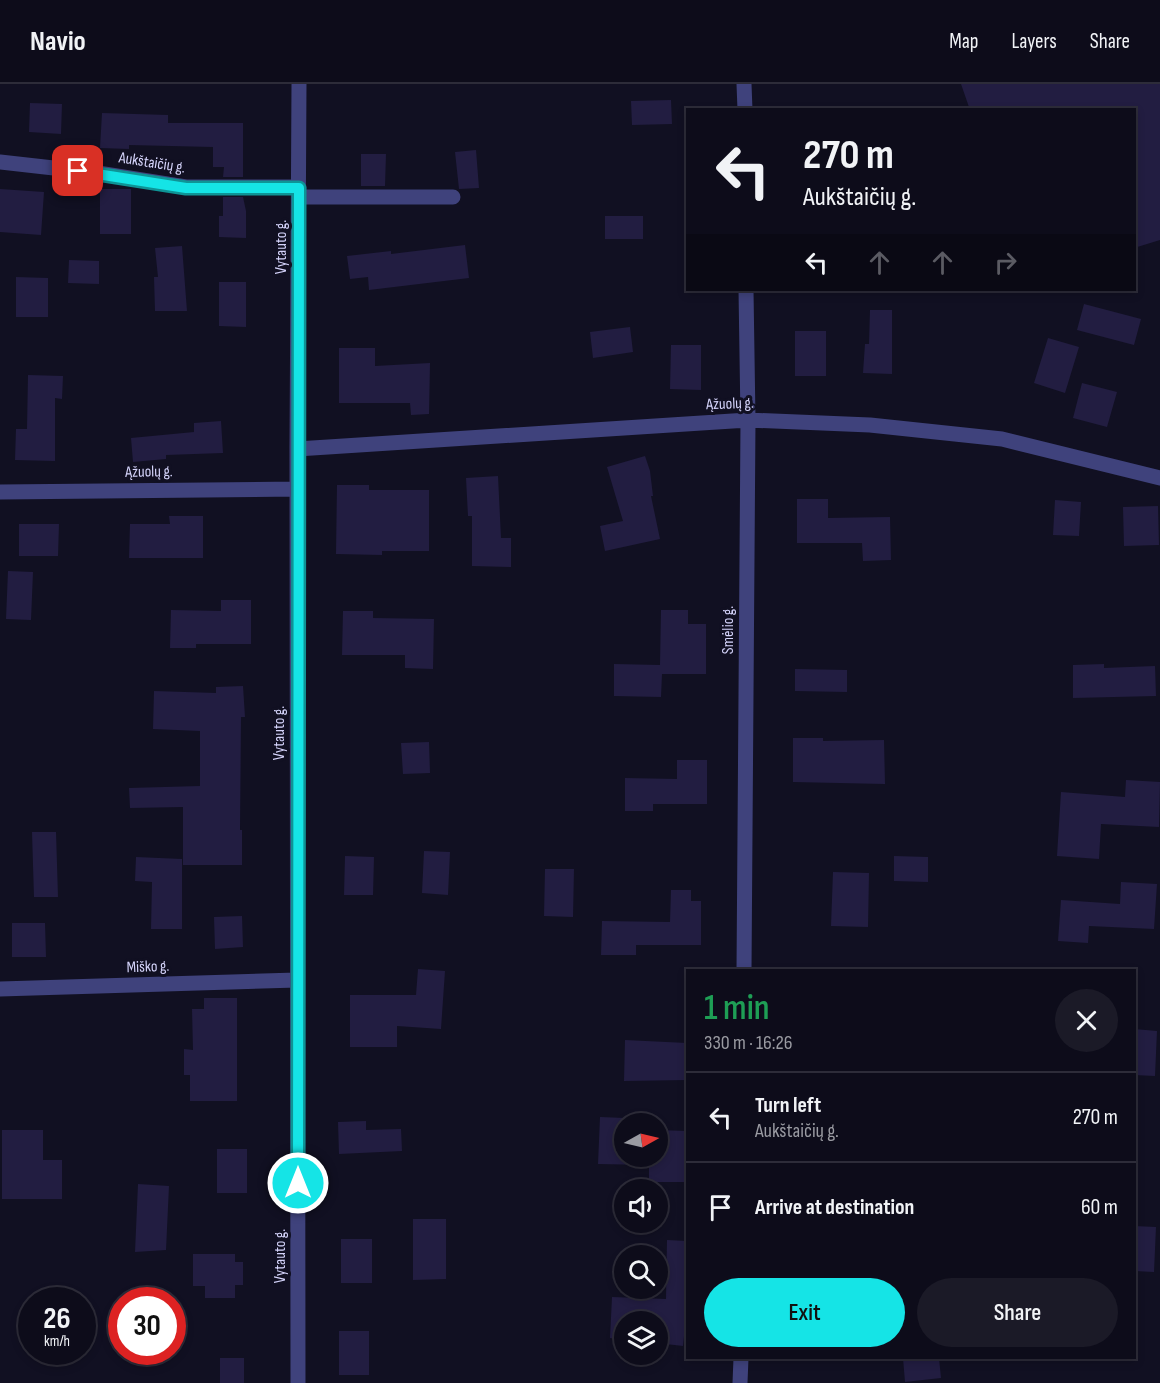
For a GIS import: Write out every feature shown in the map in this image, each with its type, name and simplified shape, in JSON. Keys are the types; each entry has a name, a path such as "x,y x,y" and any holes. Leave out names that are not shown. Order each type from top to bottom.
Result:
{"street":[{"name":"Vytauto g.","path":"298,1383 299,84"},
{"path":"744,84 745,108"},
{"name":"Aukštaičių g.","path":"0,162 98,173 186,188 453,197"},
{"name":"Smėlio g.","path":"744,969 748,420 746,291"},
{"name":"Ąžuolų g.","path":"297,449 748,420 870,425 1002,439 1160,478"},
{"name":"Ąžuolų g.","path":"0,492 298,489"},
{"name":"Miško g.","path":"0,989 297,980"},
{"path":"740,1383 741,1359"}],"building":[{"path":"961,84 1160,84 1160,240 1136,247 1136,108 969,108"},
{"path":"671,100 672,124 632,125 631,101"},
{"path":"30,103 62,104 61,134 29,132"},
{"path":"102,113 168,115 168,123 243,123 243,177 223,177 224,167 213,167 213,147 129,145 129,149 100,148"},
{"path":"476,150 479,188 459,189 455,152"},
{"path":"361,154 386,154 385,186 361,186"},
{"path":"0,189 44,192 41,235 0,232"},
{"path":"100,189 131,189 131,234 100,234"},
{"path":"223,197 243,197 246,211 246,238 219,237 219,216 223,216"},
{"path":"605,216 643,216 643,239 605,239"},
{"path":"465,245 469,278 369,290 368,277 350,279 347,256 391,251 391,254"},
{"path":"182,246 187,311 155,311 154,277 158,277 155,248"},
{"path":"69,260 99,261 99,284 68,283"},
{"path":"16,277 48,278 48,317 16,317"},
{"path":"219,282 246,282 246,327 219,326"},
{"path":"1084,304 1141,319 1134,345 1077,330"},
{"path":"870,310 892,310 892,374 863,373 865,344 869,344"},
{"path":"630,327 633,352 593,358 590,332"},
{"path":"795,331 826,331 826,376 795,376"},
{"path":"1048,338 1079,347 1065,393 1034,383"},
{"path":"671,345 701,345 701,390 670,389"},
{"path":"339,348 375,348 375,366 430,363 429,414 411,415 410,403 339,403"},
{"path":"28,375 63,376 62,399 55,398 55,461 15,460 16,429 27,429"},
{"path":"1082,383 1117,392 1107,427 1073,418"},
{"path":"221,421 223,453 166,455 166,459 133,462 131,438 194,432 194,423"},
{"path":"645,456 650,471 653,496 651,496 660,539 605,551 600,526 623,521 607,467"},
{"path":"498,476 501,538 511,538 511,567 472,566 472,516 468,516 466,478"},
{"path":"337,485 369,485 369,490 429,490 429,551 382,551 382,555 336,554"},
{"path":"797,499 828,499 828,518 890,517 891,560 863,561 862,543 797,543"},
{"path":"1055,500 1081,502 1079,536 1053,535"},
{"path":"1158,506 1159,545 1124,546 1123,507"},
{"path":"169,516 203,516 203,558 129,558 130,524 170,524"},
{"path":"19,524 59,524 58,556 19,556"},
{"path":"8,571 33,572 31,620 6,619"},
{"path":"221,600 251,600 251,644 196,644 196,648 170,648 171,610 221,611"},
{"path":"661,610 688,610 688,624 706,624 706,674 662,674 661,697 614,696 614,664 660,665"},
{"path":"343,611 373,611 373,618 434,619 433,669 405,668 405,655 342,655"},
{"path":"1104,664 1104,668 1155,666 1156,696 1073,698 1073,665"},
{"path":"795,669 847,670 847,692 795,691"},
{"path":"243,686 245,717 241,717 240,830 242,830 242,865 183,865 183,807 130,808 129,788 200,786 200,731 153,729 154,691 216,693 216,687"},
{"path":"793,738 823,738 823,741 884,740 885,784 793,782"},
{"path":"429,742 430,773 403,774 401,743"},
{"path":"677,760 707,760 707,804 653,804 653,811 625,811 625,778 677,779"},
{"path":"1126,780 1160,782 1159,827 1101,824 1099,859 1057,856 1061,792 1125,797"},
{"path":"32,832 56,832 58,897 34,897"},
{"path":"424,851 450,852 448,895 422,893"},
{"path":"345,856 374,857 373,895 344,895"},
{"path":"894,856 928,857 928,882 894,881"},
{"path":"136,857 182,859 182,929 151,929 152,882 135,881"},
{"path":"545,869 574,869 573,917 544,916"},
{"path":"833,872 869,873 868,927 831,926"},
{"path":"1121,882 1157,884 1154,929 1089,926 1088,943 1058,941 1061,900 1120,904"},
{"path":"671,890 691,890 691,901 701,901 701,945 636,945 636,955 601,955 602,921 670,922"},
{"path":"242,916 243,947 215,949 214,917"},
{"path":"12,923 45,923 46,957 12,957"},
{"path":"418,969 445,971 441,1029 397,1026 397,1047 350,1047 350,995 416,995"},
{"path":"204,998 237,998 237,1101 190,1101 190,1075 184,1075 184,1049 193,1050 192,1009 204,1009"},
{"path":"1136,1029 1157,1031 1155,1076 1136,1075"},
{"path":"625,1040 686,1043 686,1080 624,1081"},
{"path":"600,1117 614,1118 614,1164 598,1164"},
{"path":"366,1121 366,1130 401,1129 402,1151 339,1154 338,1122"},
{"path":"2,1130 43,1130 43,1160 62,1160 62,1199 2,1199"},
{"path":"668,1130 686,1131 686,1182 649,1179 649,1167 668,1167"},
{"path":"217,1149 247,1149 247,1193 217,1193"},
{"path":"138,1184 169,1186 166,1250 135,1252"},
{"path":"413,1219 446,1219 446,1279 413,1280"},
{"path":"1136,1226 1156,1227 1154,1272 1136,1271"},
{"path":"341,1239 372,1239 372,1283 341,1283"},
{"path":"667,1240 686,1241 686,1318 683,1346 668,1344 668,1311 614,1311 614,1339 610,1338 612,1297 614,1299 668,1299"},
{"path":"193,1254 235,1254 235,1262 243,1262 243,1285 235,1285 235,1298 205,1298 205,1286 193,1286"},
{"path":"339,1331 369,1331 369,1375 339,1375"},
{"path":"220,1358 244,1358 244,1383 220,1383"},
{"path":"903,1359 939,1359 941,1378 905,1382"}],"route":[{"path":"78,171 186,188 299,188 298,1183"}]}
